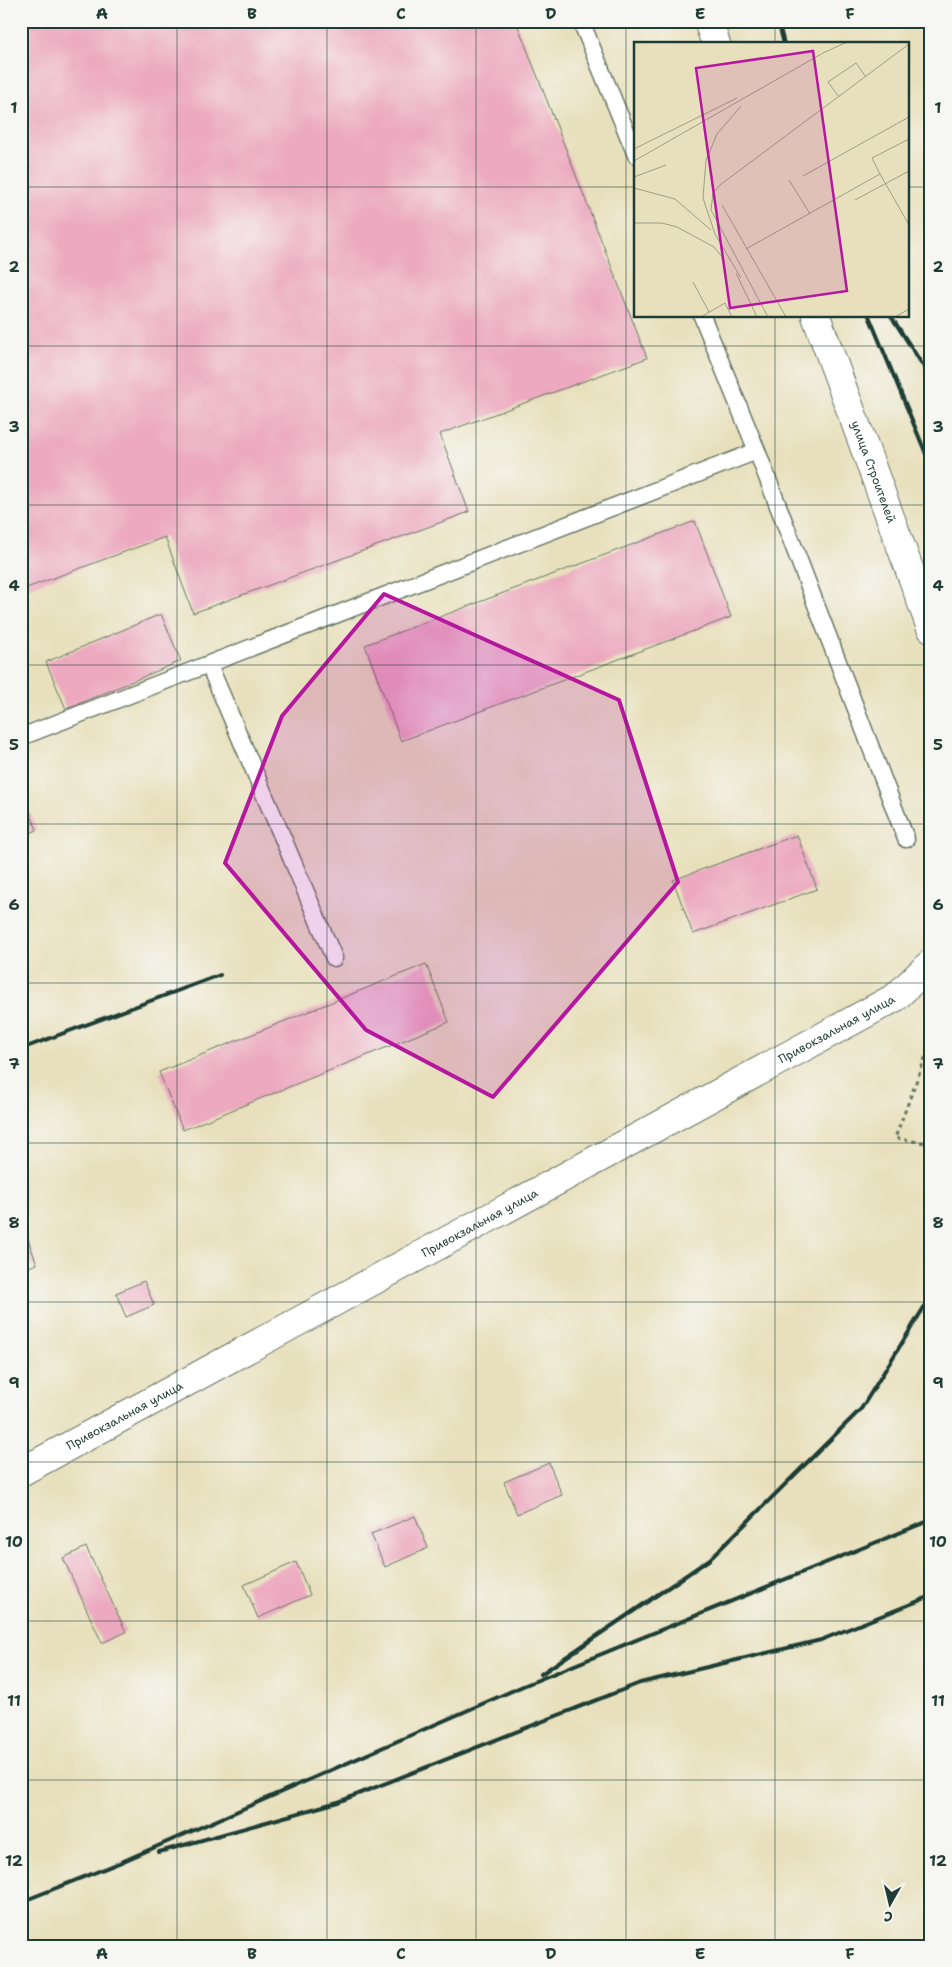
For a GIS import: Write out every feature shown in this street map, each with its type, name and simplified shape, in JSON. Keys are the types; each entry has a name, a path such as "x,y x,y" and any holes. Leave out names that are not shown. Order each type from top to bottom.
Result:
{"street":[{"path":"708,21 715,42"},
{"name":"улица Строителей","path":"817,318 931,628"},
{"name":"Привокзальная улица","path":"21,1472 896,997 931,963"}],"lane":[{"path":"581,21 634,150"},
{"path":"703,318 757,452 906,839"},
{"path":"21,737 757,452"},
{"path":"209,665 334,958"}],"path":[{"path":"931,1042 895,1138 931,1144"}],"highlighted area":[{"path":"384,594 619,700 678,882 493,1097 366,1030 225,863 282,716"}],"building":[{"path":"21,21 516,21 647,358 440,434 469,512 193,613 165,537 21,590"},
{"path":"695,521 731,617 401,741 365,645"},
{"path":"161,614 181,661 66,709 46,662"},
{"path":"21,791 37,830 21,837"},
{"path":"797,835 817,889 693,934 673,880"},
{"path":"426,964 449,1022 183,1130 159,1072"},
{"path":"21,1221 37,1264 21,1270"},
{"path":"144,1281 154,1305 126,1317 116,1293"},
{"path":"549,1463 562,1495 517,1514 504,1482"},
{"path":"415,1516 428,1548 385,1567 371,1534"},
{"path":"86,1547 126,1632 102,1643 63,1558"},
{"path":"296,1562 310,1595 258,1618 244,1585"}],"railway":[{"path":"778,21 783,42"},
{"path":"870,318 931,466"},
{"path":"892,318 931,378"},
{"path":"21,1049 220,975"},
{"path":"541,1674 710,1559 861,1409 931,1296"},
{"path":"21,1902 119,1863 523,1686 931,1520"},
{"path":"159,1852 338,1802 640,1683 821,1640 931,1596"}]}
